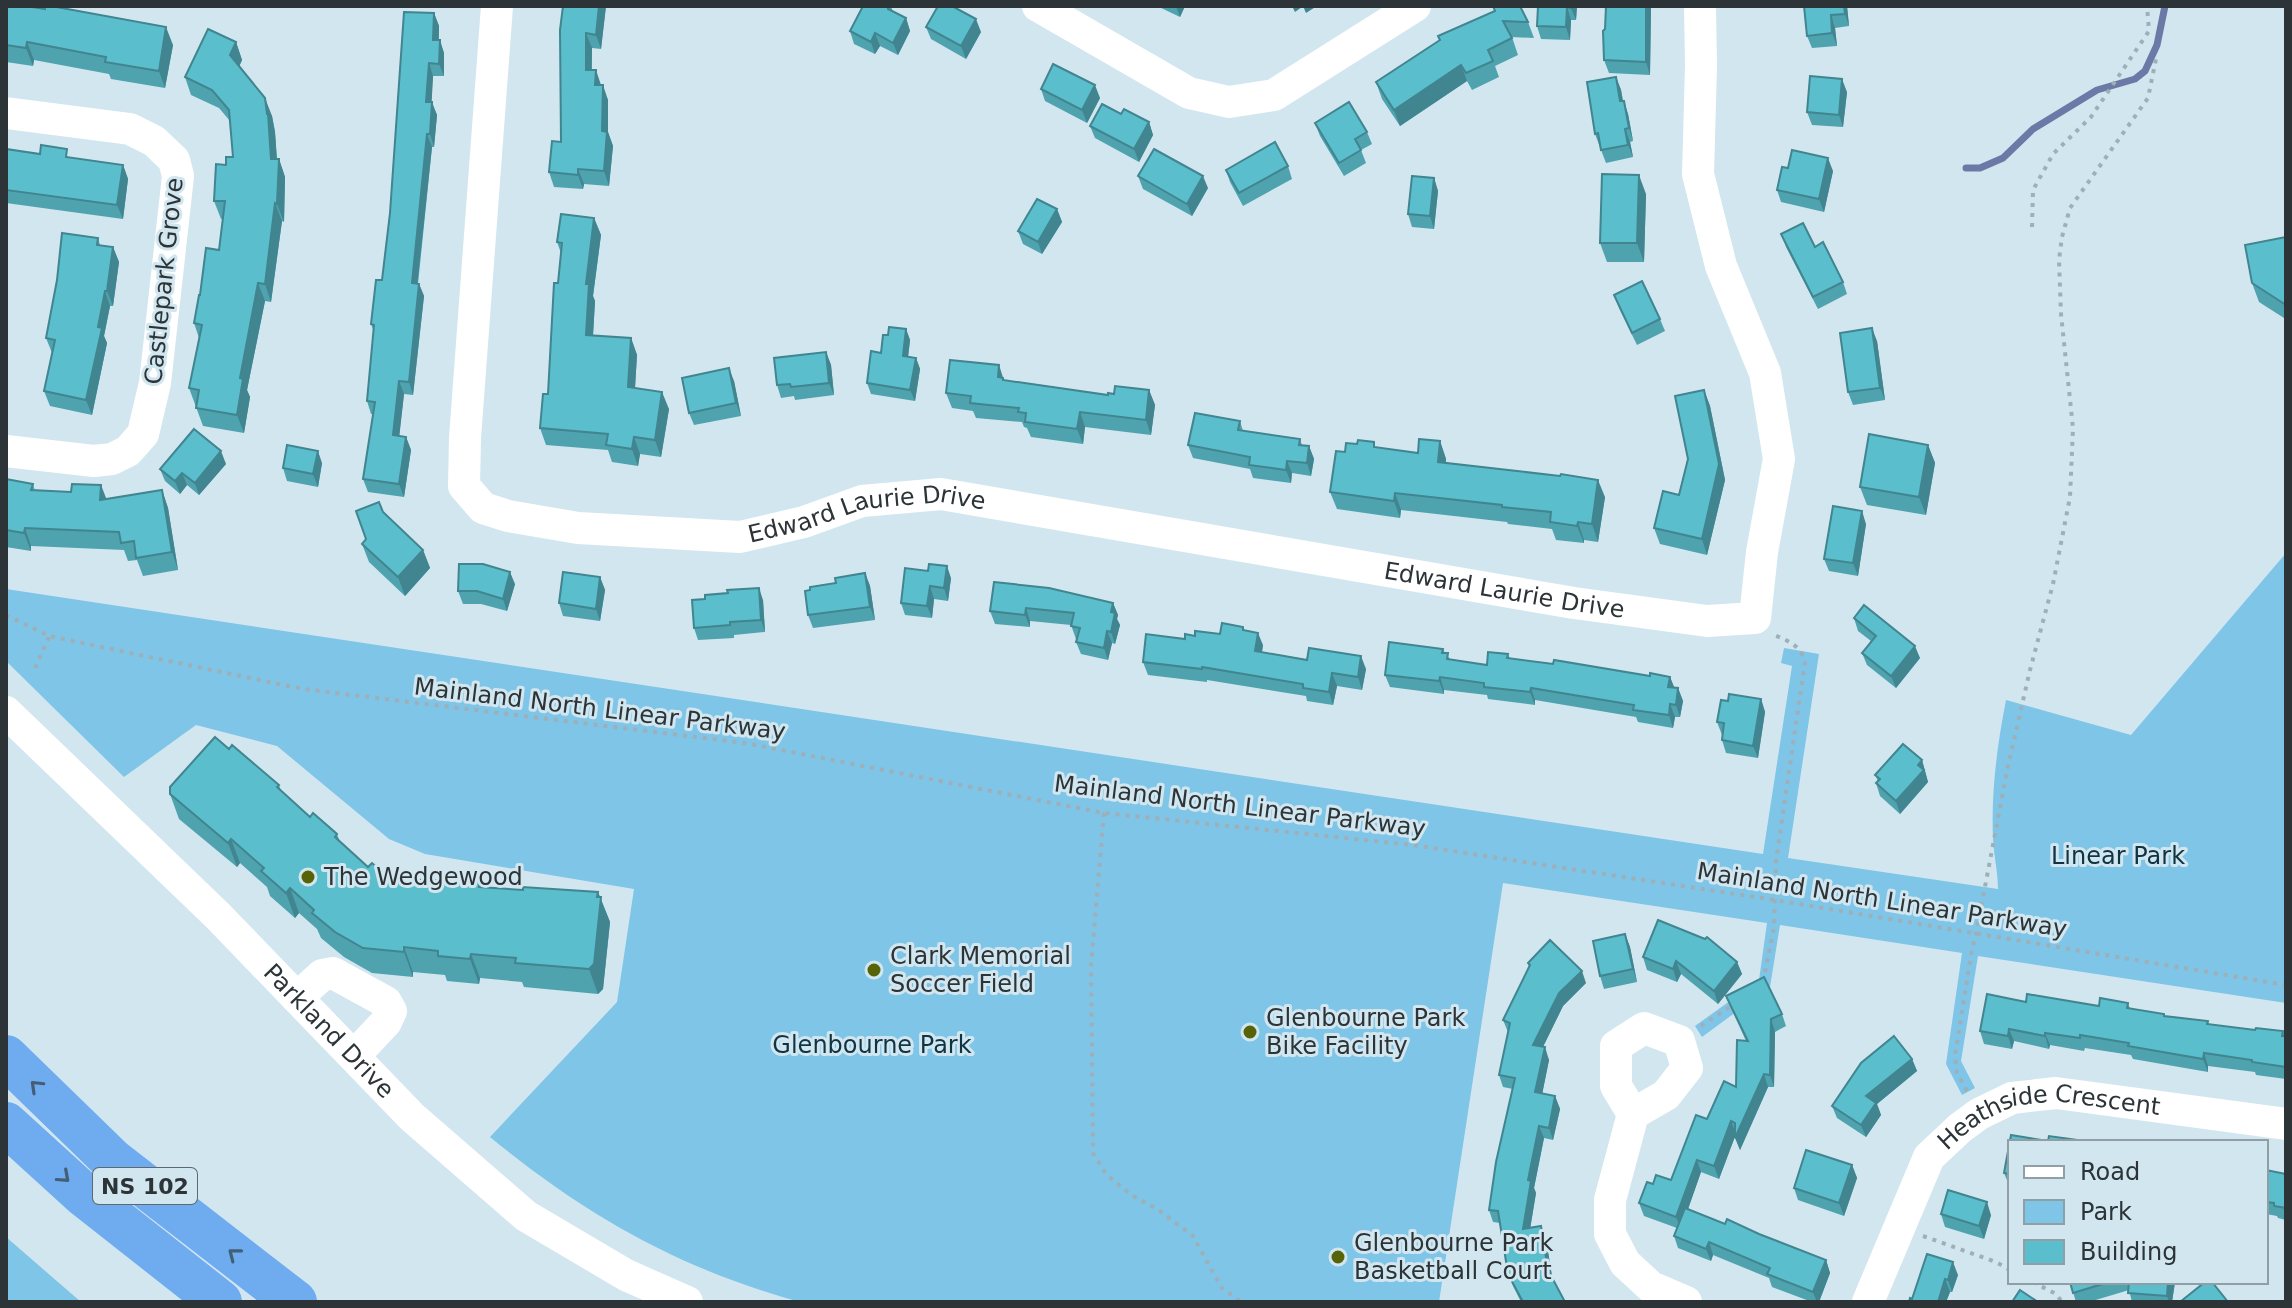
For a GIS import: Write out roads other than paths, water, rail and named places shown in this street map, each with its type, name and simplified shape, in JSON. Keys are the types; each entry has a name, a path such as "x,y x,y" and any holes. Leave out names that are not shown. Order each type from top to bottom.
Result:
{"highway":[{"name":"NS 102","path":"6,1057 113,1161 295,1302"},
{"name":"NS 102","path":"6,1124 84,1195 220,1302"}],"street":[{"name":"Edward Laurie Drive","path":"497,6 464,474 464,486 483,508 508,516 578,528 740,537 804,522 862,501 941,494 1574,603 1707,621 1755,618 1762,552 1779,459 1765,373 1721,266 1698,174 1700,6"},
{"path":"1038,6 1189,93 1229,102 1274,95 1415,6"},
{"name":"Castlepark Grove","path":"6,113 130,129 154,141 174,160 178,176 155,383 143,434 128,451 103,460 6,451"},
{"name":"Parkland Drive","path":"6,712 218,916 412,1117 526,1216 626,1275 687,1302"},
{"path":"297,998 322,975 333,973 386,1002 391,1011 386,1022 354,1056"},
{"path":"1633,1114 1616,1086 1616,1046 1644,1028 1679,1041 1687,1068 1666,1095 1633,1114 1610,1200 1610,1234 1625,1263 1651,1287 1686,1302"},
{"name":"Heathside Crescent","path":"1868,1302 1929,1157 1979,1114 2012,1098 2056,1093 2286,1124"}],"waterway":[{"path":"1966,168 1980,168 2003,158 2033,129 2097,90 2135,79 2145,71 2157,45 2165,6"}],"place":[{"name":"The Wedgewood","path":"308,877"},
{"name":"Clark Memorial Soccer Field","path":"874,970"},
{"name":"Glenbourne Park Bike Facility","path":"1250,1032"},
{"name":"Glenbourne Park Basketball Court","path":"1338,1257"}],"park label":[{"name":"Linear Park","path":"2118,856"},
{"name":"Glenbourne Park","path":"872,1045"}]}
